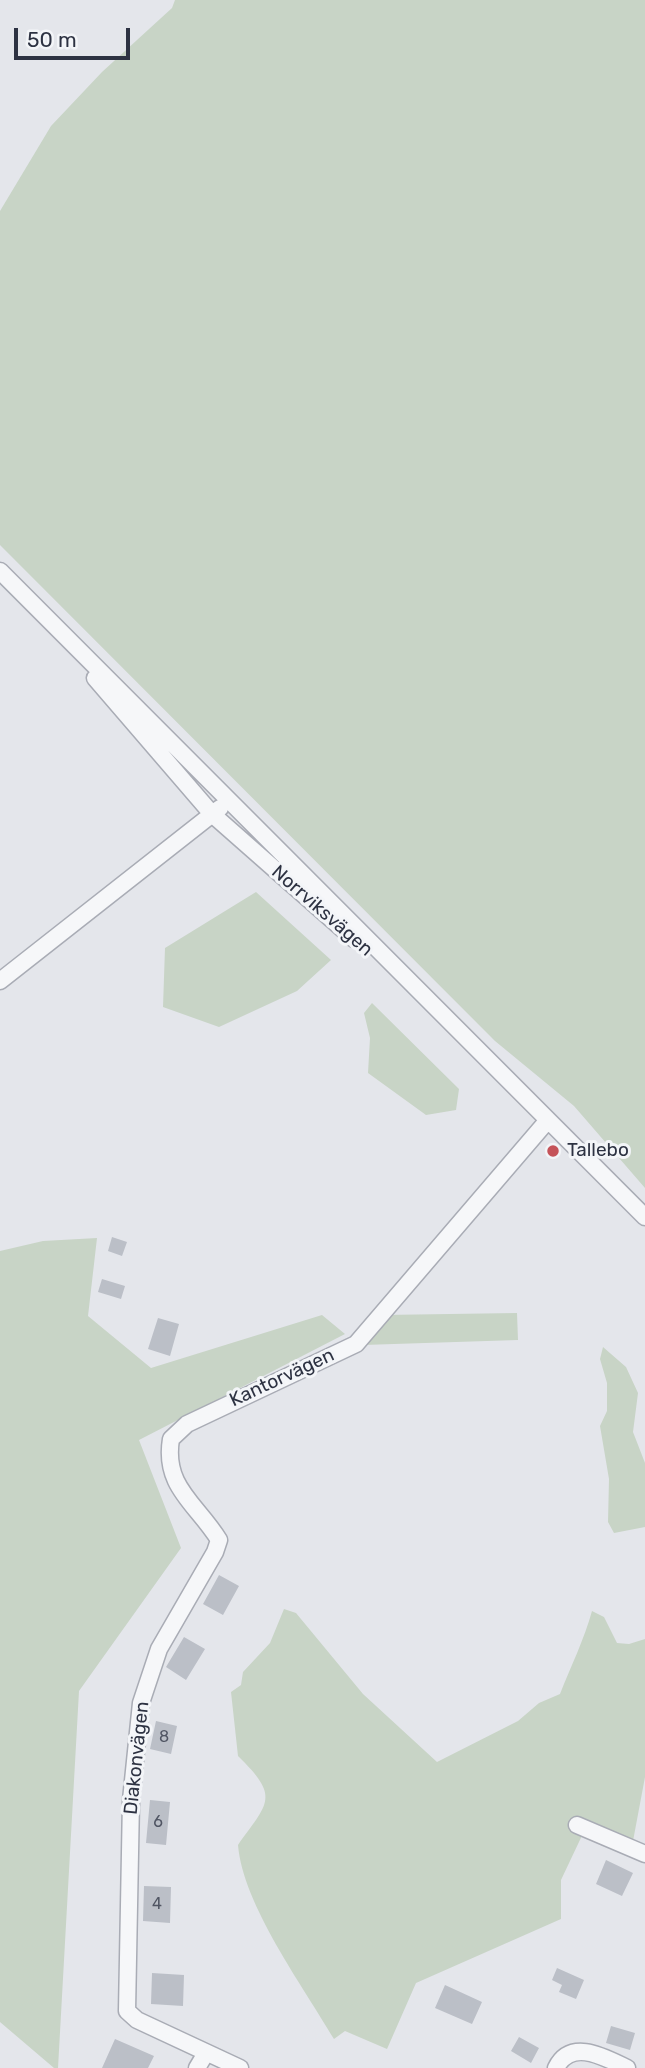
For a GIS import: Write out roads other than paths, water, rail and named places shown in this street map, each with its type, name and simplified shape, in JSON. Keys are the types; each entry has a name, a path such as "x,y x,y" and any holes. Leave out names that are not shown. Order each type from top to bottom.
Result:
{"street":[{"name":"Norrviksvägen","path":"0,571 645,1217"},
{"name":"Norrviksvägen","path":"23,595 212,814 434,1006"},
{"name":"Norrviksvägen","path":"134,703 184,745 253,815 306,880"},
{"path":"0,981 228,802"},
{"name":"Kantorvägen","path":"169,1450 171,1440 187,1424 356,1343 548,1120"},
{"name":"Diakonvägen","path":"169,1450 169,1466 175,1480 219,1540 215,1552 159,1649 141,1703 131,1800 126,1998 127,2011 137,2020 206,2053"},
{"path":"577,1825 645,1854"},
{"path":"556,2068 562,2057 570,2051 585,2051 627,2068"},
{"path":"197,2068 206,2053 240,2068"}],"place":[{"name":"Tallebo","path":"553,1151"}]}
